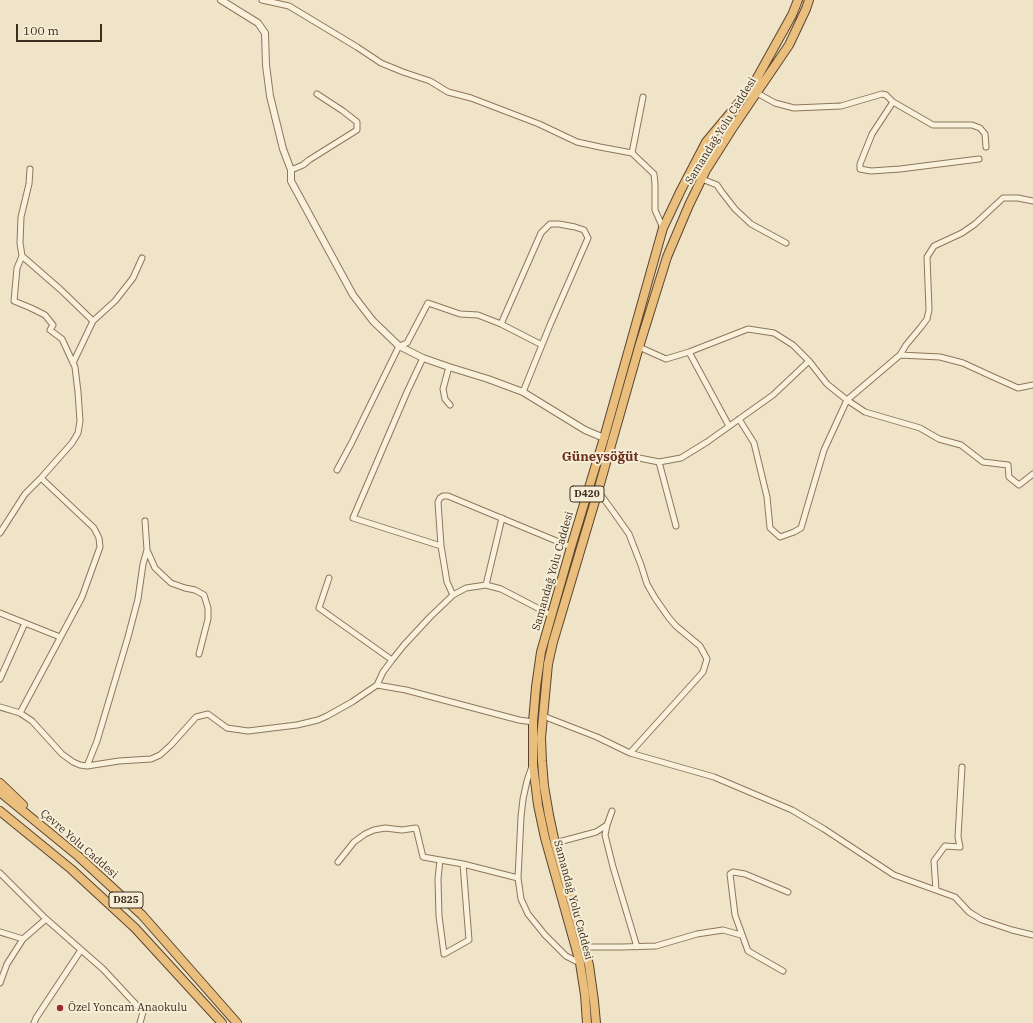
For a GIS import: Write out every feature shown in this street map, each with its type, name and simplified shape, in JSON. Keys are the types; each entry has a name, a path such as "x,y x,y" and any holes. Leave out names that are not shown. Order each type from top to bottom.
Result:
{"highway":[{"name":"Samandağ Yolu Caddesi","path":"586,1023 580,963 545,838 538,805 533,765 533,722 541,652 604,438 663,228 706,142 752,87 792,15 798,0"},
{"name":"Samandağ Yolu Caddesi","path":"596,1023 589,966 555,843 544,780 542,738 548,664 553,642 639,347 667,257 688,205 702,179 714,158 789,45 809,0"},
{"path":"0,783 57,839"},
{"name":"Çevre Yolu Caddesi","path":"0,792 78,856 142,915 237,1023"},
{"name":"D825","path":"0,811 71,869 135,928 218,1021"},
{"path":"0,817 24,831"}],"street":[{"path":"221,0 258,23 265,33 266,65 270,96 283,148 291,170 291,181 353,295 373,321 399,346 424,358 524,392 585,430 604,438"},
{"path":"262,0 289,6 381,63 402,72 430,81 448,92 478,101 539,124 577,142 632,153 654,174 655,210 663,228"},
{"path":"757,93 775,103 794,108 841,106 882,94 886,95 894,102 933,125 972,125 980,128 985,134 986,146"},
{"path":"291,170 303,165 357,130 358,122 317,94"},
{"path":"632,153 643,97"},
{"path":"894,102 872,134 860,164 860,170 900,169 979,159"},
{"path":"0,533 25,494 72,444 78,433 80,422 75,367 62,339 50,330 53,325 45,315 14,301 18,268 22,256 20,243 21,217 29,184 30,169"},
{"path":"702,179 717,185 736,209 751,224 786,243"},
{"path":"739,419 754,443 768,497 770,528 780,537 794,532 801,528 824,450 847,400 900,355 906,345 927,319 929,310 927,257 934,246 962,233 975,224 1003,198 1018,198 1033,202"},
{"path":"501,324 541,233 550,224 559,224 584,230 588,238 542,345 524,392"},
{"path":"22,256 93,321"},
{"path":"73,363 93,321 115,301 133,278 142,258"},
{"path":"337,470 352,444 399,346 407,343 428,303 460,314 478,316 501,324 542,345"},
{"path":"639,347 666,359 689,352 748,329 774,332 793,345 809,361 827,384 865,412 920,428 939,439 961,445 983,462 1008,465 1009,476 1019,485 1033,474"},
{"path":"689,352 729,426"},
{"path":"900,355 940,357 963,363 1018,388 1033,385"},
{"path":"424,358 407,392 353,518 441,546"},
{"path":"609,452 659,462 681,458 707,442 772,395 809,361"},
{"path":"449,367 443,389 445,399 450,405"},
{"path":"659,462 676,526"},
{"path":"20,713 82,597 100,547 100,538 94,528 41,478"},
{"path":"598,491 629,534 647,584 654,598 676,626 700,646 707,659 703,672 630,753"},
{"path":"453,595 447,582 441,546 438,502 443,496 448,496 571,547"},
{"path":"486,585 502,518"},
{"path":"87,766 97,741 138,599 143,564 147,550 145,521"},
{"path":"147,550 155,568 171,583 195,590 204,595 208,608 208,619 199,654"},
{"path":"329,578 319,608 392,660"},
{"path":"0,707 20,713 32,721 62,754 80,765 87,766 119,761 151,759 160,755 171,745 196,717 208,714 227,728 248,731 297,726 327,716 352,702 377,684 383,672 392,660 430,617 453,595 466,588 486,585 501,589 552,615"},
{"path":"0,613 60,637"},
{"path":"0,680 25,623"},
{"path":"377,684 406,690 519,720 533,722"},
{"path":"543,716 597,737 630,753 714,777 792,810 894,875 955,897 970,912 982,920 1033,935"},
{"path":"533,765 523,799 518,878 521,899 528,914 545,935 566,956 580,963"},
{"path":"936,890 934,861 945,846 960,847 958,837 962,767"},
{"path":"612,810 604,835 637,947"},
{"path":"555,843 596,832 607,825"},
{"path":"338,862 354,842 365,834 374,830 385,828 402,830 416,828 423,857 463,864 518,878"},
{"path":"440,860 438,879 439,916 444,954 469,940 463,864"},
{"path":"784,971 748,951 735,916 730,874 733,872 745,874 788,892"},
{"path":"0,873 46,919 103,970 143,1012 140,1023"},
{"path":"0,983 7,964 23,939 46,919"},
{"path":"584,947 656,946 697,934 723,930 742,934"},
{"path":"0,932 23,939"},
{"path":"34,1023 81,950"}],"place":[{"name":"Özel Yoncam Anaokulu","path":"60,1008"}],"district":[{"name":"Güneysöğüt","path":"600,457"}]}
